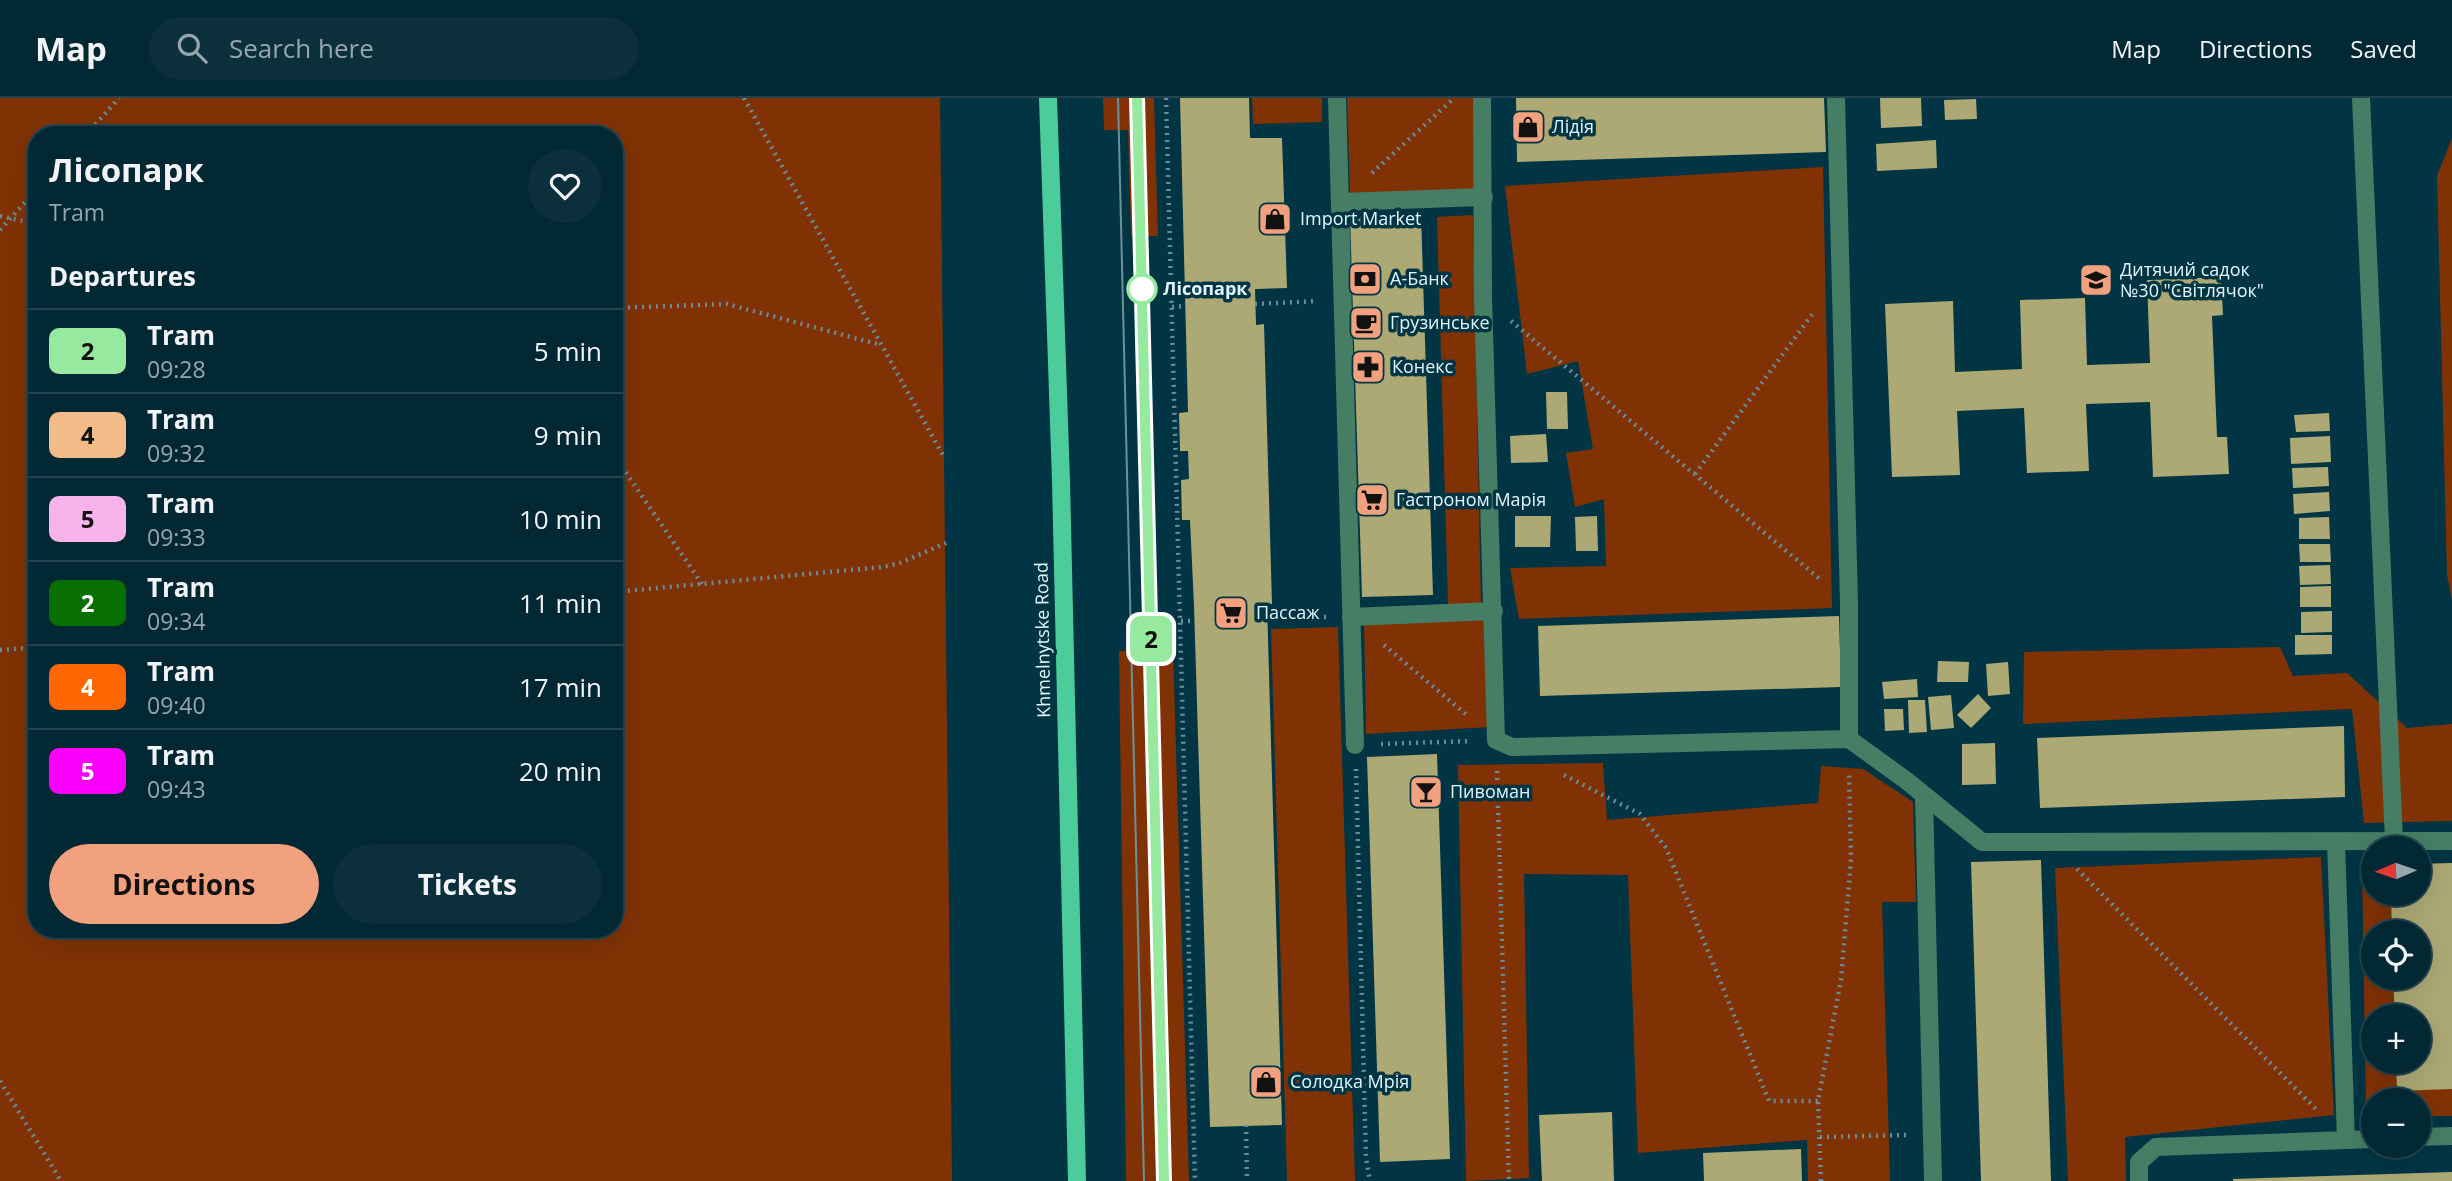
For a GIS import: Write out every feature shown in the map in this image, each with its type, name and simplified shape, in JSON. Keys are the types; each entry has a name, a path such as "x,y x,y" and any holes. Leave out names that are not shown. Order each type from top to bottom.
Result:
{"main road":[{"name":"Khmelnytske Road","path":"1048,98 1077,1181"}],"lane":[{"path":"1337,98 1355,745"},
{"path":"1482,98 1483,298 1496,740 1512,747 1849,739 1982,842 2361,842"},
{"path":"1836,98 1849,603 1849,739"},
{"path":"2361,98 2394,836"},
{"path":"1340,202 1484,197"},
{"path":"1351,617 1493,611"},
{"path":"1924,796 1933,1181"},
{"path":"2431,841 2452,841"},
{"path":"2336,842 2346,1140"},
{"path":"2431,1137 2452,1136"},
{"path":"2139,1181 2139,1162 2155,1147 2361,1139"}],"path":[{"path":"94,126 119,98"},
{"path":"744,98 945,459"},
{"path":"1166,98 1195,1181"},
{"path":"1340,202 1454,98"},
{"path":"0,230 28,199"},
{"path":"0,216 28,223"},
{"path":"1695,474 1841,275"},
{"path":"1483,298 1849,603"},
{"path":"1255,304 1343,300"},
{"path":"623,308 727,304 882,346"},
{"path":"1172,307 1186,306"},
{"path":"623,468 702,584"},
{"path":"623,591 883,567 900,563 946,543"},
{"path":"1268,619 1351,617 1496,740 1509,1181"},
{"path":"1181,621 1195,621"},
{"path":"0,650 28,648"},
{"path":"1821,1181 1818,1101 1841,980 1851,859 1849,739"},
{"path":"1370,1181 1366,1158 1355,745 1496,740"},
{"path":"1560,773 1640,814 1666,848 1769,1101 1818,1101"},
{"path":"2049,841 2346,1140"},
{"path":"0,1081 61,1181"},
{"path":"1246,1125 1247,1181"},
{"path":"1820,1137 1910,1135"}],"shaded area":[{"path":"0,98 940,98 952,1181 0,1181"},
{"path":"1103,98 1154,98 1158,236 1131,236 1128,130 1104,130"},
{"path":"1252,98 1322,98 1322,122 1253,124"},
{"path":"1347,98 1473,98 1476,191 1350,193"},
{"path":"2452,138 2452,600 2447,575 2437,176"},
{"path":"1823,167 1832,608 1519,619 1510,568 1606,566 1604,499 1575,507 1566,453 1593,449 1578,361 1527,374 1505,186"},
{"path":"1473,215 1481,605 1448,604 1437,217"},
{"path":"1486,619 1490,727 1366,734 1364,621"},
{"path":"1338,627 1355,1181 1287,1181 1271,629"},
{"path":"2280,647 2293,676 2347,673 2407,728 2452,724 2452,821 2364,823 2352,709 2023,724 2024,652"},
{"path":"1173,649 1189,1181 1126,1181 1119,651"},
{"path":"1603,763 1607,820 1818,803 1821,766 1863,769 1913,802 1916,902 1882,902 1890,1181 1808,1181 1807,1140 1638,1153 1628,875 1524,874 1529,1178 1466,1181 1458,765"},
{"path":"2321,857 2334,1115 2125,1137 2126,1181 2068,1181 2055,868"},
{"path":"2452,863 2452,1116 2431,1116 2431,1088 2366,1088 2365,1074 2431,1074 2431,1004 2364,1004 2364,990 2431,990 2431,920 2363,920 2363,906 2431,906 2431,864"}],"building":[{"name":"Пассаж","path":"1180,98 1249,98 1250,138 1282,138 1287,288 1255,289 1256,325 1264,324 1272,604 1267,604 1282,1125 1210,1127 1194,606 1190,520 1182,520 1181,480 1189,479 1188,451 1180,451 1179,413 1188,412"},
{"path":"1516,98 1824,98 1826,152 1517,162"},
{"path":"1880,98 1921,98 1922,126 1881,128"},
{"path":"1976,99 1977,119 1945,120 1944,100"},
{"path":"1936,140 1937,168 1877,171 1876,144"},
{"path":"1421,215 1433,595 1362,597 1350,217"},
{"path":"2221,277 2223,315 2212,316 2217,437 2227,437 2229,474 2153,477 2150,402 2086,404 2089,471 2027,473 2024,408 1957,411 1960,475 1892,477 1885,304 1953,301 1955,372 2022,369 2020,300 2085,298 2087,365 2150,363 2147,280"},
{"path":"1546,392 1567,392 1568,429 1547,429"},
{"path":"2329,413 2330,431 2296,432 2294,415"},
{"path":"1546,434 1548,462 1511,463 1510,436"},
{"path":"2330,436 2331,462 2291,464 2290,438"},
{"path":"2328,467 2329,486 2293,488 2292,468"},
{"path":"2329,492 2330,511 2294,514 2293,494"},
{"path":"1515,516 1551,516 1550,547 1515,547"},
{"path":"1597,516 1598,551 1576,551 1575,517"},
{"path":"2329,517 2330,539 2299,539 2299,518"},
{"path":"2299,544 2330,544 2331,562 2300,562"},
{"path":"2330,565 2331,584 2300,585 2299,566"},
{"path":"2331,586 2331,607 2300,607 2300,587"},
{"path":"2332,611 2332,632 2301,633 2301,612"},
{"path":"1839,616 1841,687 1540,696 1538,626"},
{"path":"2295,635 2332,635 2332,654 2295,655"},
{"path":"1938,661 1969,662 1968,682 1937,682"},
{"path":"2008,662 2010,694 1988,696 1986,664"},
{"path":"1917,679 1918,697 1884,699 1882,682"},
{"path":"1978,694 1991,708 1971,728 1957,715"},
{"path":"1951,695 1954,728 1931,730 1928,697"},
{"path":"1908,700 1925,700 1927,732 1909,733"},
{"path":"1884,709 1903,709 1904,730 1885,731"},
{"path":"2344,726 2345,797 2040,808 2037,738"},
{"path":"1995,743 1996,784 1962,785 1962,744"},
{"path":"1437,754 1450,1159 1380,1162 1367,757"},
{"path":"2041,860 2051,1181 1981,1181 1971,862"},
{"path":"2452,863 2452,1089 2397,1088 2396,1074 2431,1074 2431,1004 2394,1004 2394,990 2431,990 2431,920 2392,920 2391,906 2431,906 2431,864"},
{"path":"1612,1112 1614,1181 1542,1181 1539,1115"},
{"path":"1801,1149 1802,1181 1704,1181 1703,1153"},
{"path":"2452,1172 2452,1181 2233,1181 2233,1179"}],"tram line":[{"path":"1118,98 1144,1181"},
{"path":"1137,98 1164,1181"},
{"name":"2","path":"1137,98 1164,1181"}],"place":[{"name":"Лідія","path":"1528,127"},
{"name":"Import Market","path":"1275,219"},
{"name":"А-Банк","path":"1365,279"},
{"name":"Дитячий садок №30 \"Світлячок\"","path":"2096,280"},
{"name":"Лісопарк","path":"1142,289"},
{"name":"Грузинське","path":"1366,323"},
{"name":"Конекс","path":"1368,367"},
{"name":"Гастроном Марія","path":"1372,500"},
{"name":"Пассаж","path":"1231,613"},
{"name":"Пивоман","path":"1426,792"},
{"name":"Солодка Мрія","path":"1266,1082"}]}
